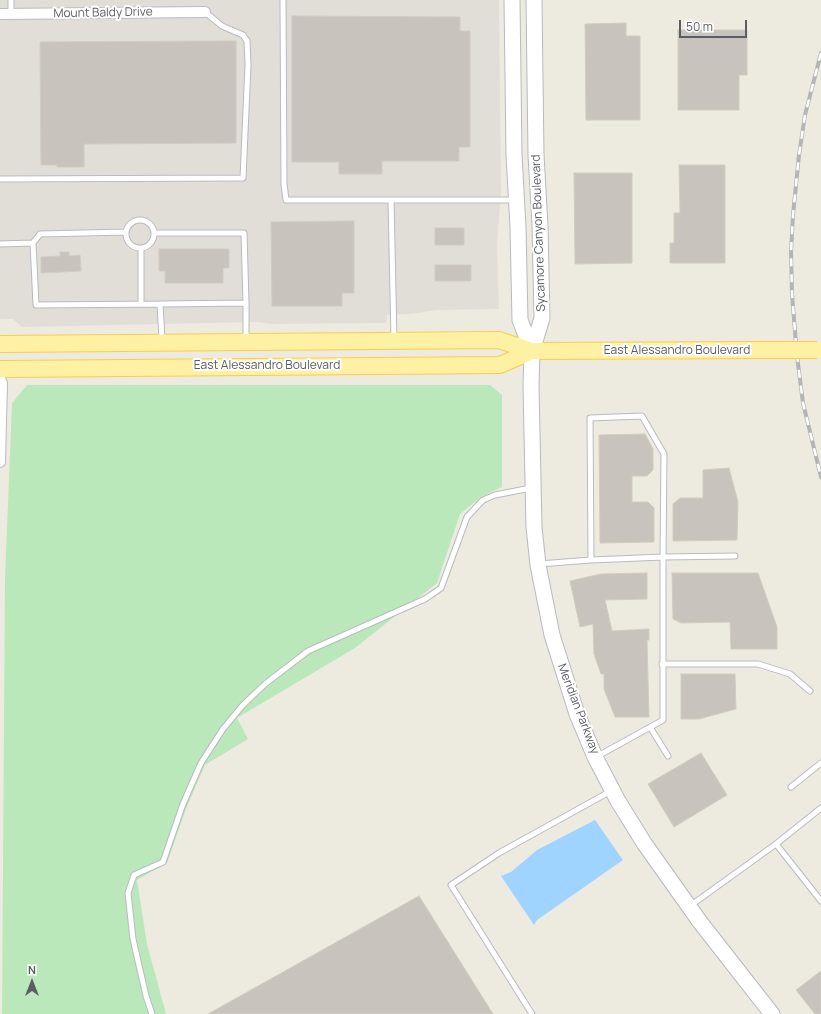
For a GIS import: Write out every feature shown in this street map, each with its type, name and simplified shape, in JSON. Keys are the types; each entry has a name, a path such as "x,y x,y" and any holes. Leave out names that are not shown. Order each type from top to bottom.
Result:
{"main road":[{"name":"Sycamore Canyon Boulevard","path":"512,0 515,200 518,227 520,320 532,352"},
{"name":"Sycamore Canyon Boulevard","path":"532,352 542,318 540,226 536,155 534,0"},
{"name":"East Alessandro Boulevard","path":"0,344 499,340 532,352 819,350"},
{"name":"East Alessandro Boulevard","path":"0,369 500,365 532,352"},
{"name":"Meridian Parkway","path":"532,352 531,386 534,527 538,565 552,636 577,714 595,757 612,790 644,843 689,907 772,1014"}],"street":[{"name":"Mount Baldy Drive","path":"0,14 205,12"},
{"path":"0,379 2,384 0,462"}],"lane":[{"path":"11,0 11,14"},
{"path":"283,0 284,184 286,200 515,200"},
{"path":"0,179 243,178 248,65 247,41 243,35 222,26 205,12"},
{"path":"391,200 394,341"},
{"path":"138,220 147,222 151,225 154,233 149,245 142,248 130,244 126,232 130,224 138,220"},
{"path":"126,232 40,234 33,243 36,305 246,302"},
{"path":"154,233 244,233 246,342"},
{"path":"0,244 33,243"},
{"path":"141,304 142,248"},
{"path":"160,304 162,343"},
{"path":"591,560 590,418 642,416 664,454 662,664 663,720 595,757"},
{"path":"152,1014 146,996 133,939 128,893 134,875 163,862 183,804 201,764 223,729 242,706 265,684 308,651 425,600 441,588 467,517 483,500 495,495 533,487"},
{"path":"538,565 591,560 735,556"},
{"path":"662,664 758,664 790,674 810,691"},
{"path":"650,727 668,756"},
{"path":"791,787 821,763"},
{"path":"532,1014 451,885 499,853 612,790"},
{"path":"689,907 776,844 821,808"},
{"path":"776,844 821,901"}],"shaded area":[{"path":"0,0 499,0 501,192 497,246 499,309 437,310 410,314 387,315 386,323 271,324 257,322 22,327 13,319 0,319"}],"green space":[{"path":"27,385 490,385 502,395 502,487 481,497 460,514 437,583 355,648 237,718 248,739 205,765 186,809 167,863 137,880 147,944 166,1014 2,1014 5,578 12,403"}],"water":[{"path":"595,820 623,860 537,920 534,925 501,876 511,872 537,850"}],"building":[{"path":"292,16 460,17 460,31 470,31 470,147 459,147 459,161 382,161 382,174 339,174 339,162 292,162"},
{"path":"626,23 626,36 640,36 640,120 586,120 585,24"},
{"path":"678,30 747,30 747,75 739,75 739,110 678,110"},
{"path":"236,41 236,143 84,144 84,167 57,167 57,165 41,165 40,42"},
{"path":"679,165 725,165 725,263 670,263 670,243 674,243 674,213 680,213"},
{"path":"574,173 632,173 632,263 575,264"},
{"path":"354,221 354,293 342,293 342,306 272,306 271,222"},
{"path":"435,228 464,228 464,245 435,245"},
{"path":"159,249 229,249 229,268 223,268 223,283 165,283 165,271 159,271"},
{"path":"60,252 69,252 69,256 80,255 81,271 41,273 41,257 60,256"},
{"path":"435,265 471,265 471,281 435,281"},
{"path":"645,434 653,449 653,470 647,476 632,476 632,502 648,502 654,508 654,542 600,543 599,435"},
{"path":"729,468 738,502 737,540 673,541 673,504 680,498 703,498 703,470"},
{"path":"647,573 647,599 605,600 612,631 649,629 649,640 647,640 649,717 615,717 604,689 604,674 601,674 594,654 593,624 580,627 570,581 601,574"},
{"path":"672,573 758,573 777,627 777,649 731,649 730,622 681,623 673,619"},
{"path":"681,674 735,674 736,709 699,719 681,719"},
{"path":"701,753 727,795 674,827 648,784"},
{"path":"419,896 493,1014 208,1014"},
{"path":"821,971 821,1014 815,1014 796,990"}],"railway":[{"path":"821,53 805,115 799,155 791,252 792,294 797,356 803,403 821,477"}]}
